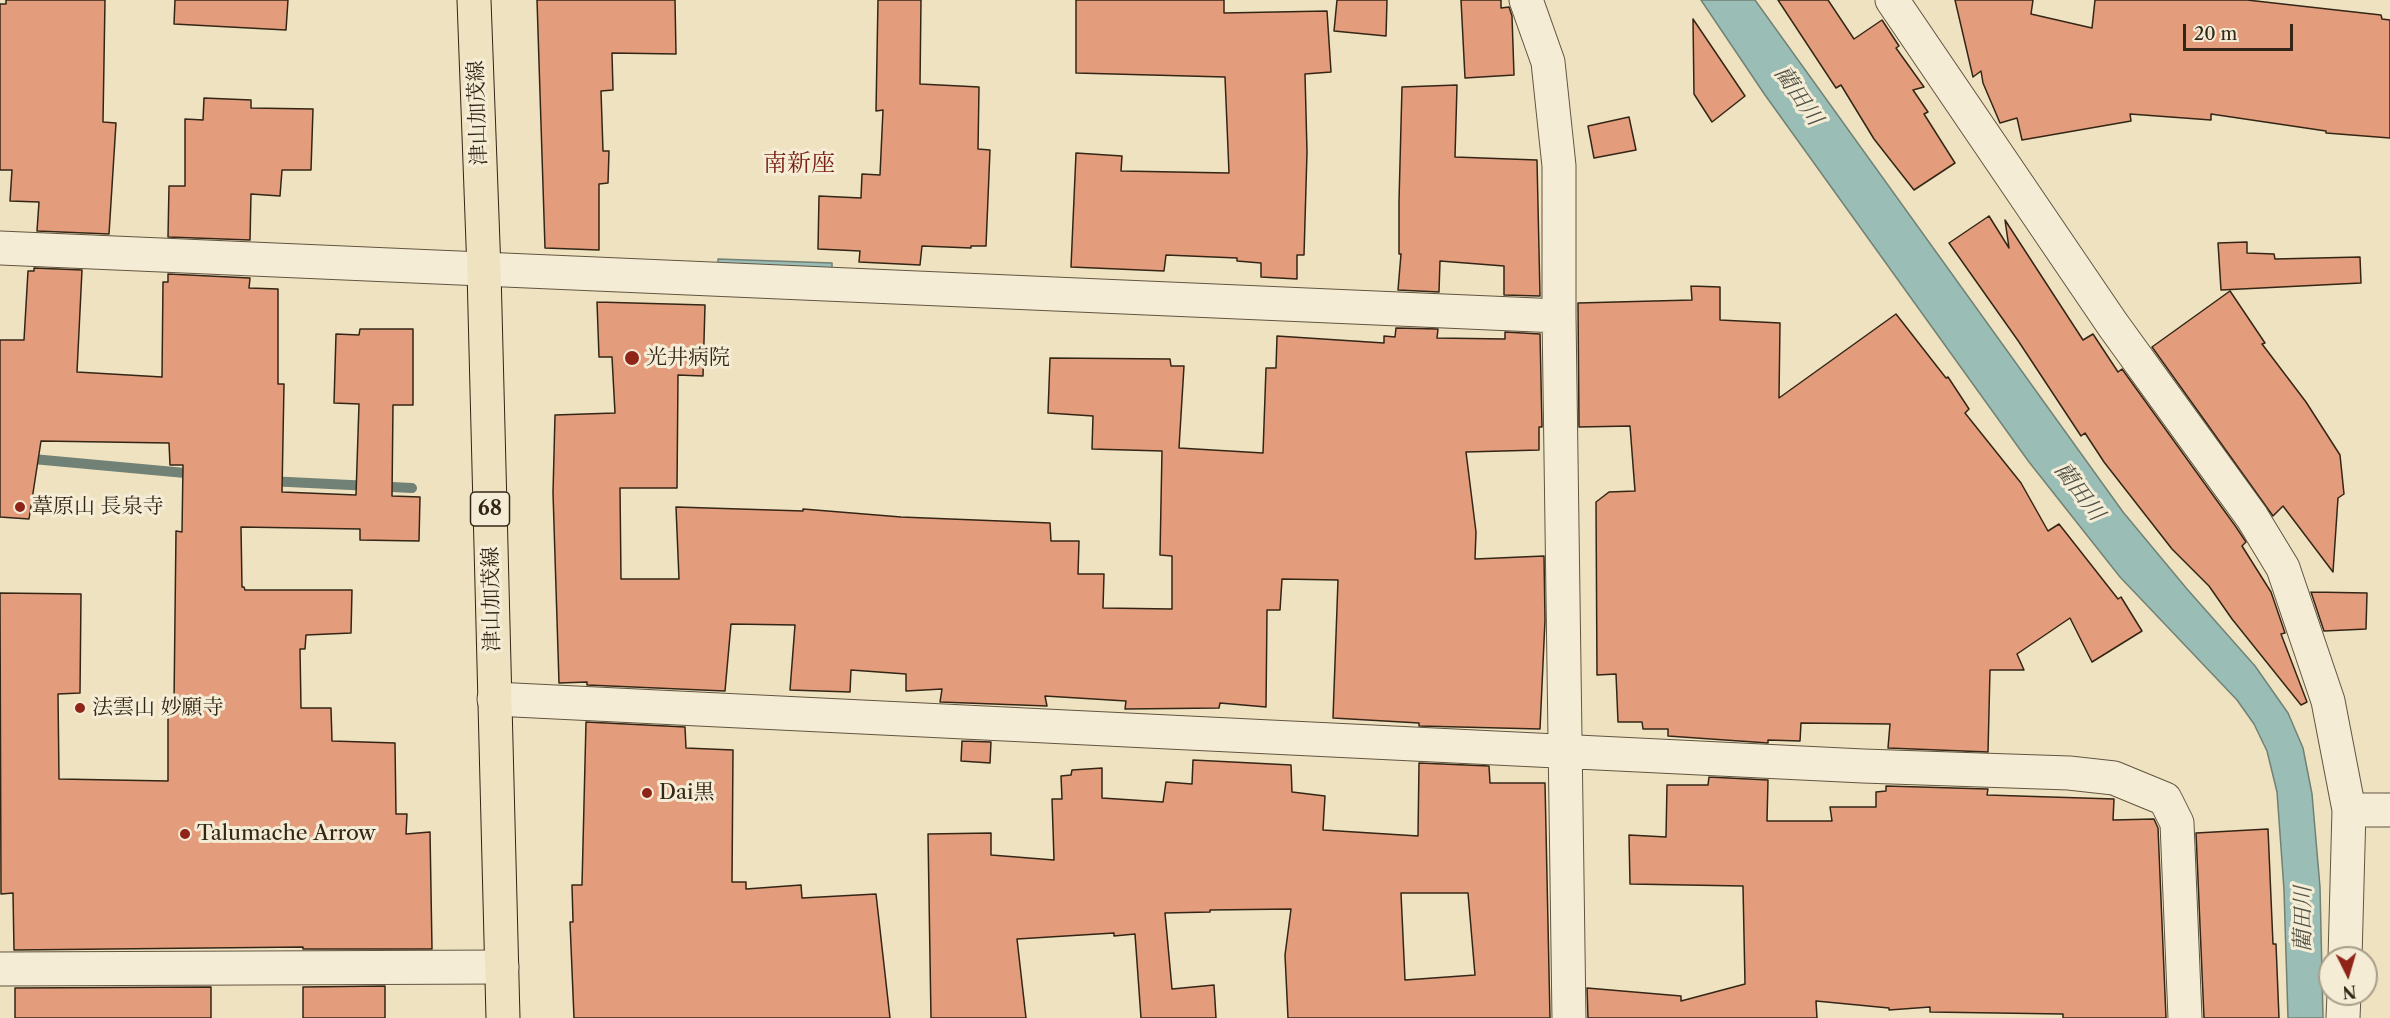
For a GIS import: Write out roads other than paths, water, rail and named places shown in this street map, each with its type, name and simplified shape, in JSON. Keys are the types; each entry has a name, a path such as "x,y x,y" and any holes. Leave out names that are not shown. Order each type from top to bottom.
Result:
{"main road":[{"name":"津山加茂線","path":"474,0 484,271 503,1018"}],"street":[{"path":"1527,0 1548,62 1559,166 1564,750 1569,1018"},
{"path":"1892,0 2113,325 2252,517 2283,568 2328,701 2349,810 2345,946"},
{"path":"0,248 484,271 1559,316"},
{"path":"494,699 1863,766 2069,773 2114,778 2165,799 2177,823 2185,1018"},
{"path":"2349,810 2390,810"},
{"path":"0,969 502,967"}],"water":[{"name":"藺田川","path":"1701,0 1755,0 2123,512 2255,666 2288,713 2303,748 2312,794 2320,887 2321,946 2318,946 2318,1006 2323,1006 2323,1018 2288,1018 2284,890 2277,792 2267,751 2254,724 2237,700 2120,577 2029,462 1765,95"},
{"path":"718,259 832,263 832,268 718,264"}],"waterway":[{"path":"0,456 196,474"},
{"path":"268,481 412,488"}],"place":[{"name":"光井病院","path":"632,358"},
{"name":"葦原山 長泉寺","path":"20,507"},
{"name":"法雲山 妙願寺","path":"80,708"},
{"name":"Dai黒","path":"647,793"},
{"name":"Talumache Arrow","path":"185,834"}],"district":[{"name":"南新座","path":"799,164"}]}
